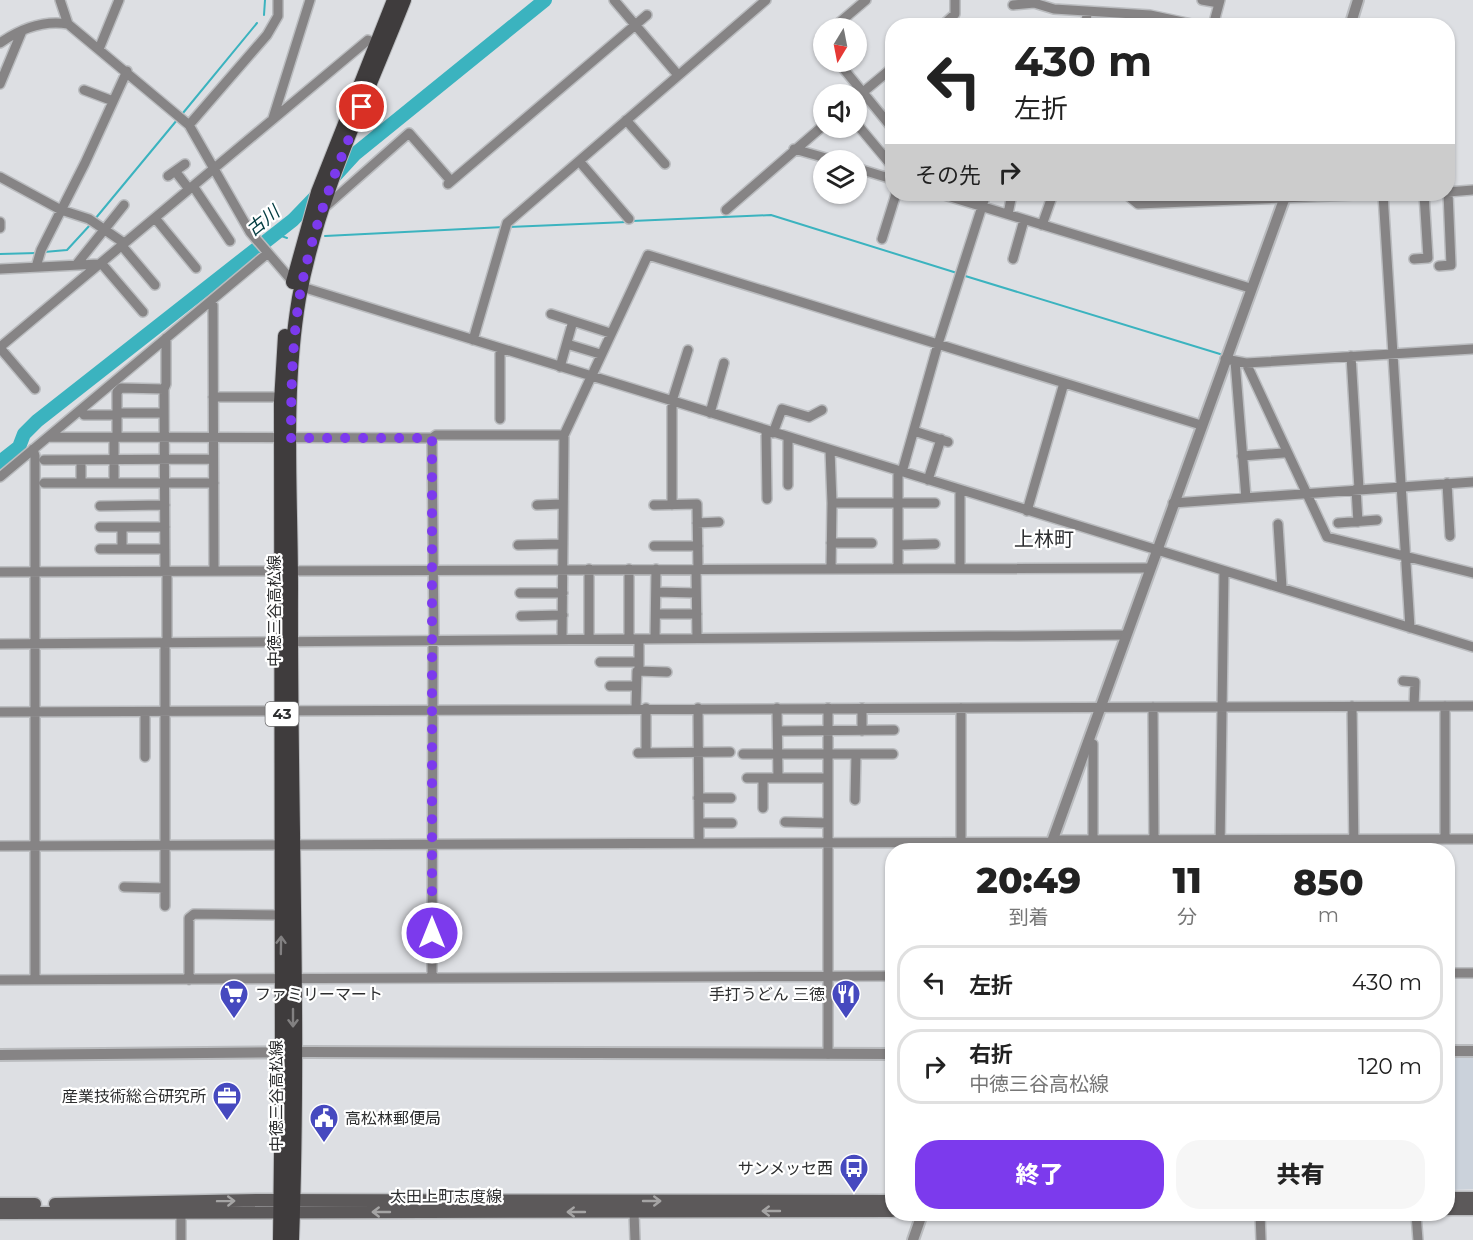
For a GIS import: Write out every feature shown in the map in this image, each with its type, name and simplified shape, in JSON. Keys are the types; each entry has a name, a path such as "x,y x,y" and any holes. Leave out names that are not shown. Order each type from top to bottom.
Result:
{"main road":[{"name":"中徳三谷高松線","path":"279,1240 285,1207 287,1052 286,438 297,284 381,46 394,0"},
{"name":"中徳三谷高松線","path":"286,438 281,397 285,339 310,217 327,168 404,0"},
{"name":"中徳三谷高松線","path":"286,846 282,915 287,979"},
{"path":"1455,1198 1473,1198"},
{"name":"太田上町志度線","path":"0,1213 285,1207 885,1201"},
{"name":"太田上町志度線","path":"0,1204 634,1212 885,1211"},
{"name":"中徳三谷高松線","path":"285,1207 292,1240"},
{"path":"1455,1209 1473,1209"}],"street":[{"path":"60,0 68,24 189,125 250,232 297,284 472,340 1473,647"},
{"path":"99,49 119,0"},
{"path":"189,125 267,35 279,16 278,0"},
{"path":"273,119 310,0"},
{"path":"614,0 681,72"},
{"path":"472,340 506,228 579,161 766,0"},
{"path":"845,18 866,0"},
{"path":"1202,0 1219,1 1215,18"},
{"path":"1352,18 1358,0"},
{"path":"956,1 956,18"},
{"path":"1013,5 1034,3 1054,9 1134,18"},
{"path":"1087,12 1087,18"},
{"path":"951,18 955,14"},
{"path":"323,208 409,133 449,183 647,15"},
{"path":"0,43 48,23 68,24"},
{"path":"0,84 22,32"},
{"path":"35,389 0,348 368,40 381,46"},
{"path":"36,267 41,250 126,71"},
{"path":"867,89 885,74"},
{"path":"84,90 113,101"},
{"path":"867,102 885,121"},
{"path":"626,120 665,165"},
{"path":"726,210 813,134"},
{"path":"867,136 885,158"},
{"path":"794,149 813,154"},
{"path":"579,161 629,219"},
{"path":"185,164 171,174 191,187 230,241"},
{"path":"867,171 885,176"},
{"path":"0,177 61,210 89,219 105,229 123,244 155,285"},
{"path":"1455,191 1473,190"},
{"path":"882,239 894,201"},
{"path":"898,567 900,472 983,201"},
{"path":"990,201 1008,214 1024,220 1250,288"},
{"path":"1008,214 1011,201"},
{"path":"1042,225 1051,201"},
{"path":"1134,201 1138,204 1155,201"},
{"path":"1052,843 1201,425 1230,360 1250,288 1283,201"},
{"path":"1383,201 1410,628"},
{"path":"1414,259 1428,258 1424,201"},
{"path":"1439,266 1451,265 1448,201"},
{"path":"76,265 124,205"},
{"path":"154,218 196,268"},
{"path":"1014,259 1024,220"},
{"path":"0,222 0,228"},
{"path":"0,477 266,251"},
{"path":"562,639 564,435 648,255 1201,425"},
{"path":"0,269 100,264"},
{"path":"100,264 142,312"},
{"path":"213,305 214,570"},
{"path":"551,314 610,333"},
{"path":"560,367 573,321"},
{"path":"165,906 164,389 166,338"},
{"path":"567,344 600,354"},
{"path":"500,348 500,419"},
{"path":"1230,360 1246,363 1473,348"},
{"path":"672,505 672,401 688,350"},
{"path":"1351,356 1358,522"},
{"path":"1230,360 1245,498"},
{"path":"710,413 716,375 724,363"},
{"path":"1246,363 1327,537 1473,573"},
{"path":"1027,511 1064,383"},
{"path":"114,483 117,392 121,388 164,389"},
{"path":"213,397 281,397"},
{"path":"767,499 770,431 782,409 809,417 822,410"},
{"path":"84,415 164,414"},
{"path":"914,431 944,440 928,480"},
{"path":"48,437 432,438 436,435 564,435"},
{"path":"788,437 788,485"},
{"path":"432,438 434,570 432,977"},
{"path":"33,449 35,456 35,980"},
{"path":"830,450 831,568"},
{"path":"1242,456 1283,453"},
{"path":"44,460 213,459"},
{"path":"81,460 81,483"},
{"path":"1173,503 1473,482"},
{"path":"44,483 214,483"},
{"path":"1447,483 1450,536"},
{"path":"960,490 960,568"},
{"path":"832,503 935,503"},
{"path":"537,505 563,504"},
{"path":"654,505 697,504 697,638"},
{"path":"100,506 165,505"},
{"path":"1338,523 1377,520"},
{"path":"697,523 719,522"},
{"path":"1278,524 1282,588"},
{"path":"100,527 165,528"},
{"path":"122,527 122,549"},
{"path":"831,543 872,543"},
{"path":"518,545 563,544"},
{"path":"898,544 935,544"},
{"path":"654,546 698,546"},
{"path":"100,549 165,549"},
{"path":"0,572 898,567 1150,568"},
{"path":"589,569 590,639"},
{"path":"629,569 634,639 639,667 636,687 641,708 642,753 730,752"},
{"path":"655,638 656,569"},
{"path":"1220,843 1224,571"},
{"path":"656,592 696,593"},
{"path":"520,594 563,593"},
{"path":"656,614 697,614"},
{"path":"521,616 563,615"},
{"path":"0,644 1126,635"},
{"path":"600,662 667,672"},
{"path":"1403,681 1415,682 1414,706"},
{"path":"610,686 636,687"},
{"path":"1352,706 1354,843"},
{"path":"1445,706 1445,839"},
{"path":"0,712 1473,706"},
{"path":"1153,707 1154,840"},
{"path":"698,708 699,843"},
{"path":"777,708 778,778"},
{"path":"828,708 828,1054"},
{"path":"862,708 862,730"},
{"path":"961,708 961,843"},
{"path":"145,712 145,757"},
{"path":"778,731 894,730"},
{"path":"1088,742 1093,744 1093,843"},
{"path":"743,754 893,754"},
{"path":"855,800 856,754"},
{"path":"747,778 828,778"},
{"path":"763,778 763,808"},
{"path":"698,798 731,798"},
{"path":"785,822 828,823"},
{"path":"699,823 732,823"},
{"path":"1231,843 1247,840 1473,839"},
{"path":"1062,843 1093,840 1154,840 1194,843"},
{"path":"0,846 286,846 433,843 885,844"},
{"path":"124,887 165,888"},
{"path":"189,980 189,918 194,914 282,915"},
{"path":"1455,973 1473,973"},
{"path":"0,980 885,976"},
{"path":"1455,1051 1473,1051"},
{"path":"0,1054 287,1052 885,1054"},
{"path":"180,1211 181,1240"},
{"path":"634,1212 635,1240"},
{"path":"913,1240 920,1221"},
{"path":"1260,1221 1261,1240"},
{"path":"1417,1221 1418,1240"}],"shaded area":[{"path":"1455,1058 1473,1058 1473,1189 1455,1190"}],"waterway":[{"path":"264,15 265,0"},
{"name":"古川","path":"333,178 355,154 545,0"},
{"path":"183,113 257,23"},
{"path":"95,219 177,120"},
{"name":"古川","path":"0,462 19,447 24,434 37,421 293,220 320,192"},
{"path":"632,221 771,215 957,273"},
{"path":"509,227 627,222"},
{"path":"44,252 67,250 90,225"},
{"path":"325,236 504,227"},
{"path":"276,234 287,238"},
{"path":"0,254 37,253"},
{"path":"962,275 1220,354"}],"place":[{"name":"ファミリーマート","path":"234,1020"},
{"name":"手打うどん 三徳","path":"846,1020"},
{"name":"産業技術総合研究所","path":"227,1122"},
{"name":"高松林郵便局","path":"324,1144"},
{"name":"サンメッセ西","path":"854,1194"}],"district":[{"name":"上林町","path":"1044,539"}],"route":[{"path":"362,107 323,207 302,287 291,377 291,438 432,438 434,640 432,933"}]}
